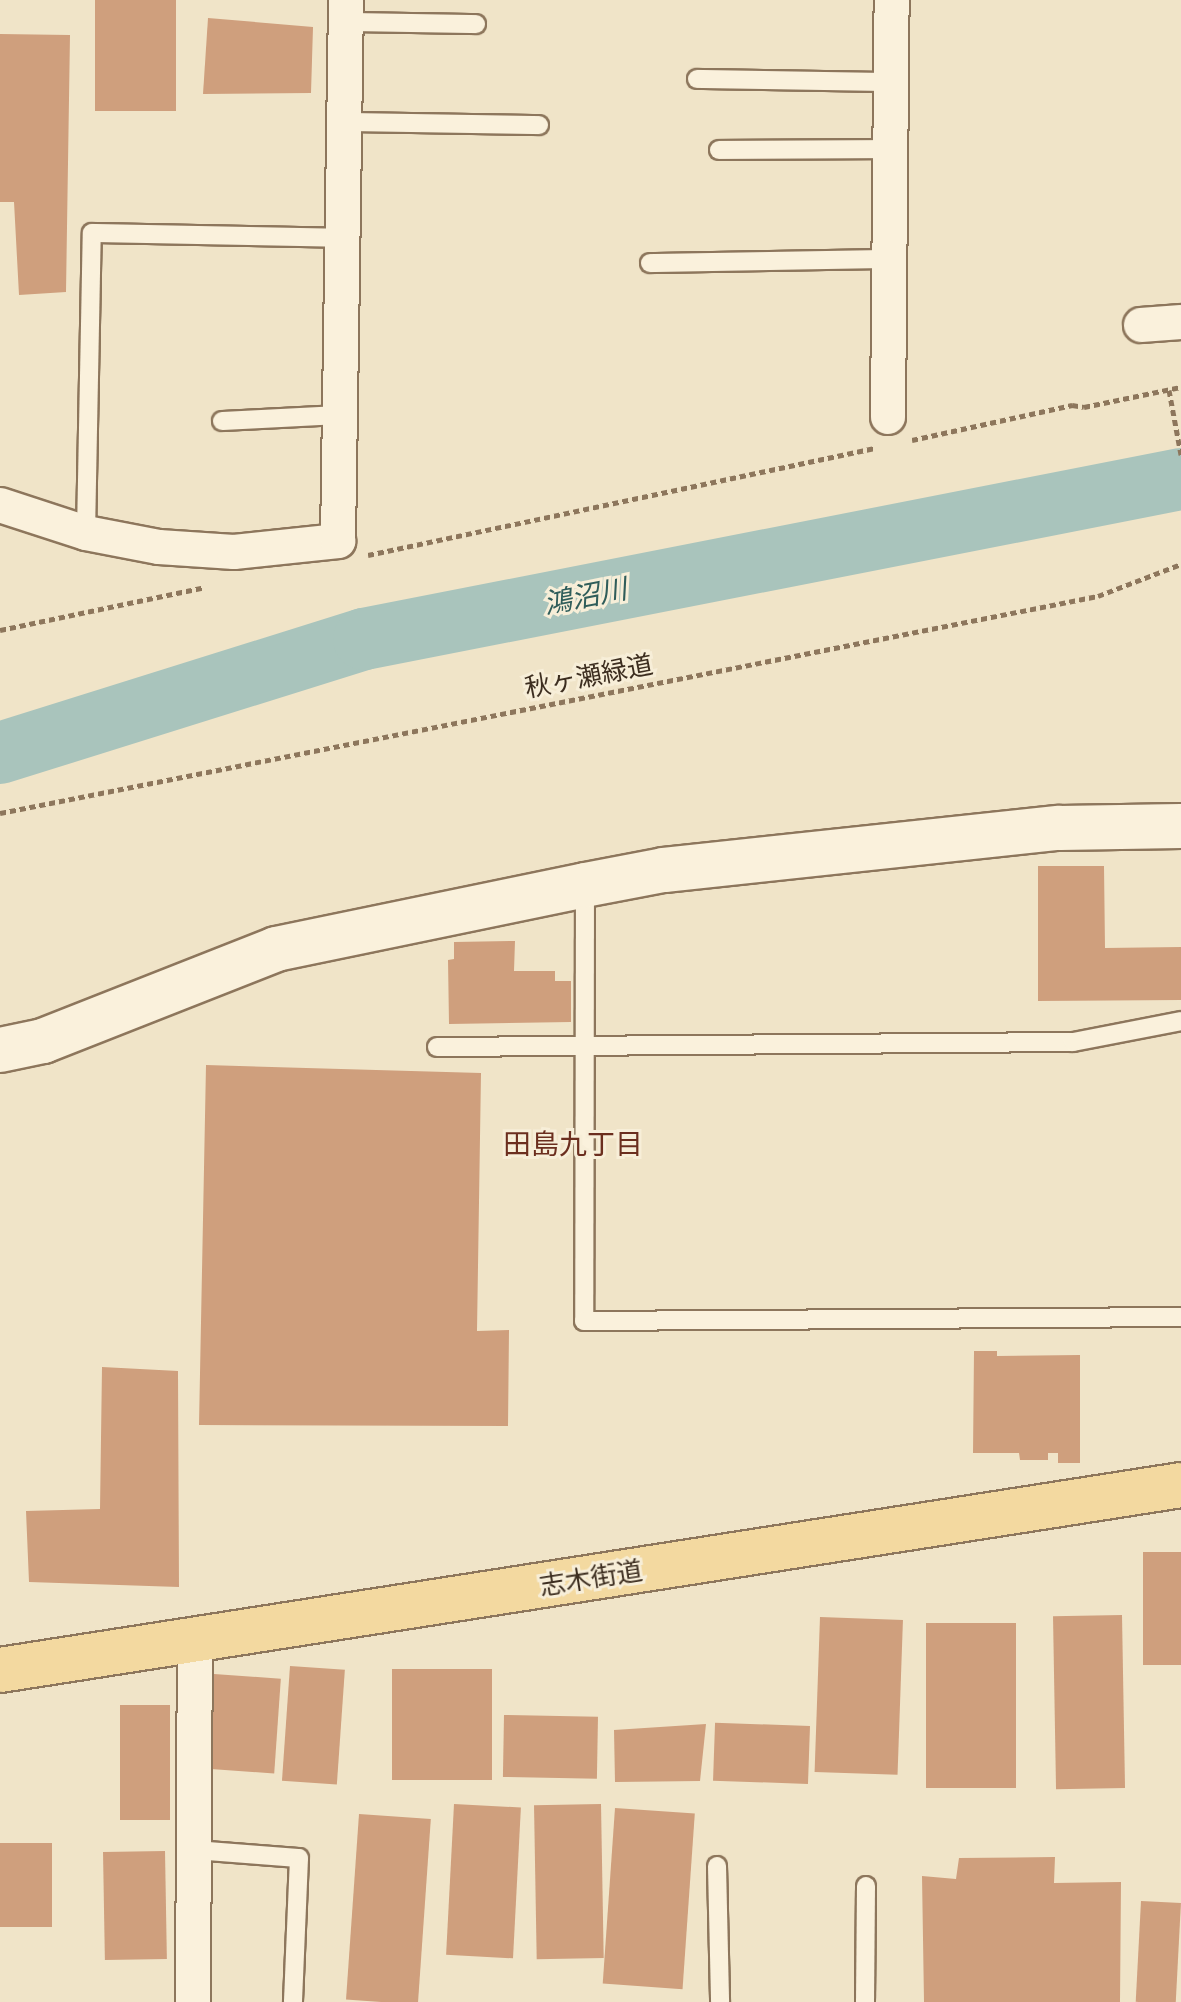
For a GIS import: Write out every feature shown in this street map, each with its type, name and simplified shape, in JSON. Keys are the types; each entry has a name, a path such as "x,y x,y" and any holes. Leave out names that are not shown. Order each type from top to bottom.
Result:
{"main road":[{"name":"志木街道","path":"0,1670 1181,1485"}],"street":[{"path":"891,435 889,259 892,0"},
{"path":"0,505 86,533 159,547 234,552 338,541 346,11"},
{"path":"1141,325 1181,322"},
{"path":"0,1050 43,1041 276,949 664,870 1060,828 1181,826"},
{"path":"193,2002 195,1640"}],"lane":[{"path":"346,11 476,24"},
{"path":"697,79 891,82"},
{"path":"344,122 539,125"},
{"path":"719,150 890,149"},
{"path":"86,533 92,233 342,238"},
{"path":"650,263 889,259"},
{"path":"222,421 340,415"},
{"path":"585,885 584,1321 1181,1317"},
{"path":"437,1047 1073,1042 1181,1021"},
{"path":"194,1850 299,1858 293,2002"},
{"path":"717,1866 720,2002"},
{"path":"865,2002 866,1886"}],"path":[{"path":"353,558 891,435 1072,405 1084,407 1181,387"},
{"path":"1169,390 1181,455"},
{"name":"秋ヶ瀬緑道","path":"0,813 1098,596 1181,564"},
{"path":"0,630 208,587"}],"building":[{"path":"95,0 176,0 176,111 95,111"},
{"path":"208,18 313,27 311,93 203,94"},
{"path":"0,34 70,35 66,292 19,295 14,202 0,202"},
{"path":"1038,866 1104,866 1105,948 1181,947 1181,1000 1038,1001"},
{"path":"515,941 514,971 555,971 555,981 571,981 571,1022 449,1024 448,960 454,959 454,942"},
{"path":"206,1065 481,1073 477,1331 509,1330 508,1426 199,1425"},
{"path":"974,1351 997,1351 997,1356 1080,1355 1080,1463 1058,1463 1058,1453 1048,1453 1048,1460 1020,1460 1019,1453 973,1453"},
{"path":"102,1367 178,1371 179,1587 29,1582 26,1511 100,1509"},
{"path":"1143,1552 1181,1552 1181,1665 1143,1665"},
{"path":"1122,1615 1125,1788 1056,1789 1053,1616"},
{"path":"820,1617 903,1620 898,1775 815,1772"},
{"path":"926,1623 1016,1623 1016,1788 926,1788"},
{"path":"290,1666 345,1670 337,1785 282,1781"},
{"path":"392,1669 492,1669 492,1780 392,1780"},
{"path":"214,1674 281,1679 274,1773 207,1769"},
{"path":"120,1705 170,1705 170,1820 120,1820"},
{"path":"504,1715 598,1717 597,1779 503,1777"},
{"path":"715,1723 810,1726 808,1784 713,1781"},
{"path":"706,1724 700,1781 615,1782 614,1730"},
{"path":"454,1804 521,1808 513,1958 446,1955"},
{"path":"601,1804 604,1958 537,1959 534,1805"},
{"path":"615,1808 695,1814 683,1989 603,1984"},
{"path":"359,1814 431,1819 418,2002 346,2000"},
{"path":"0,1843 52,1843 52,1927 0,1927"},
{"path":"165,1851 167,1959 105,1960 103,1852"},
{"path":"1055,1857 1054,1883 1121,1882 1120,2002 924,2002 922,1876 956,1879 959,1858"},
{"path":"1141,1901 1181,1903 1176,2002 1136,2002"}],"waterway":[{"name":"鴻沼川","path":"0,753 364,639 1181,479"}],"district":[{"name":"田島九丁目","path":"573,1144"}]}
